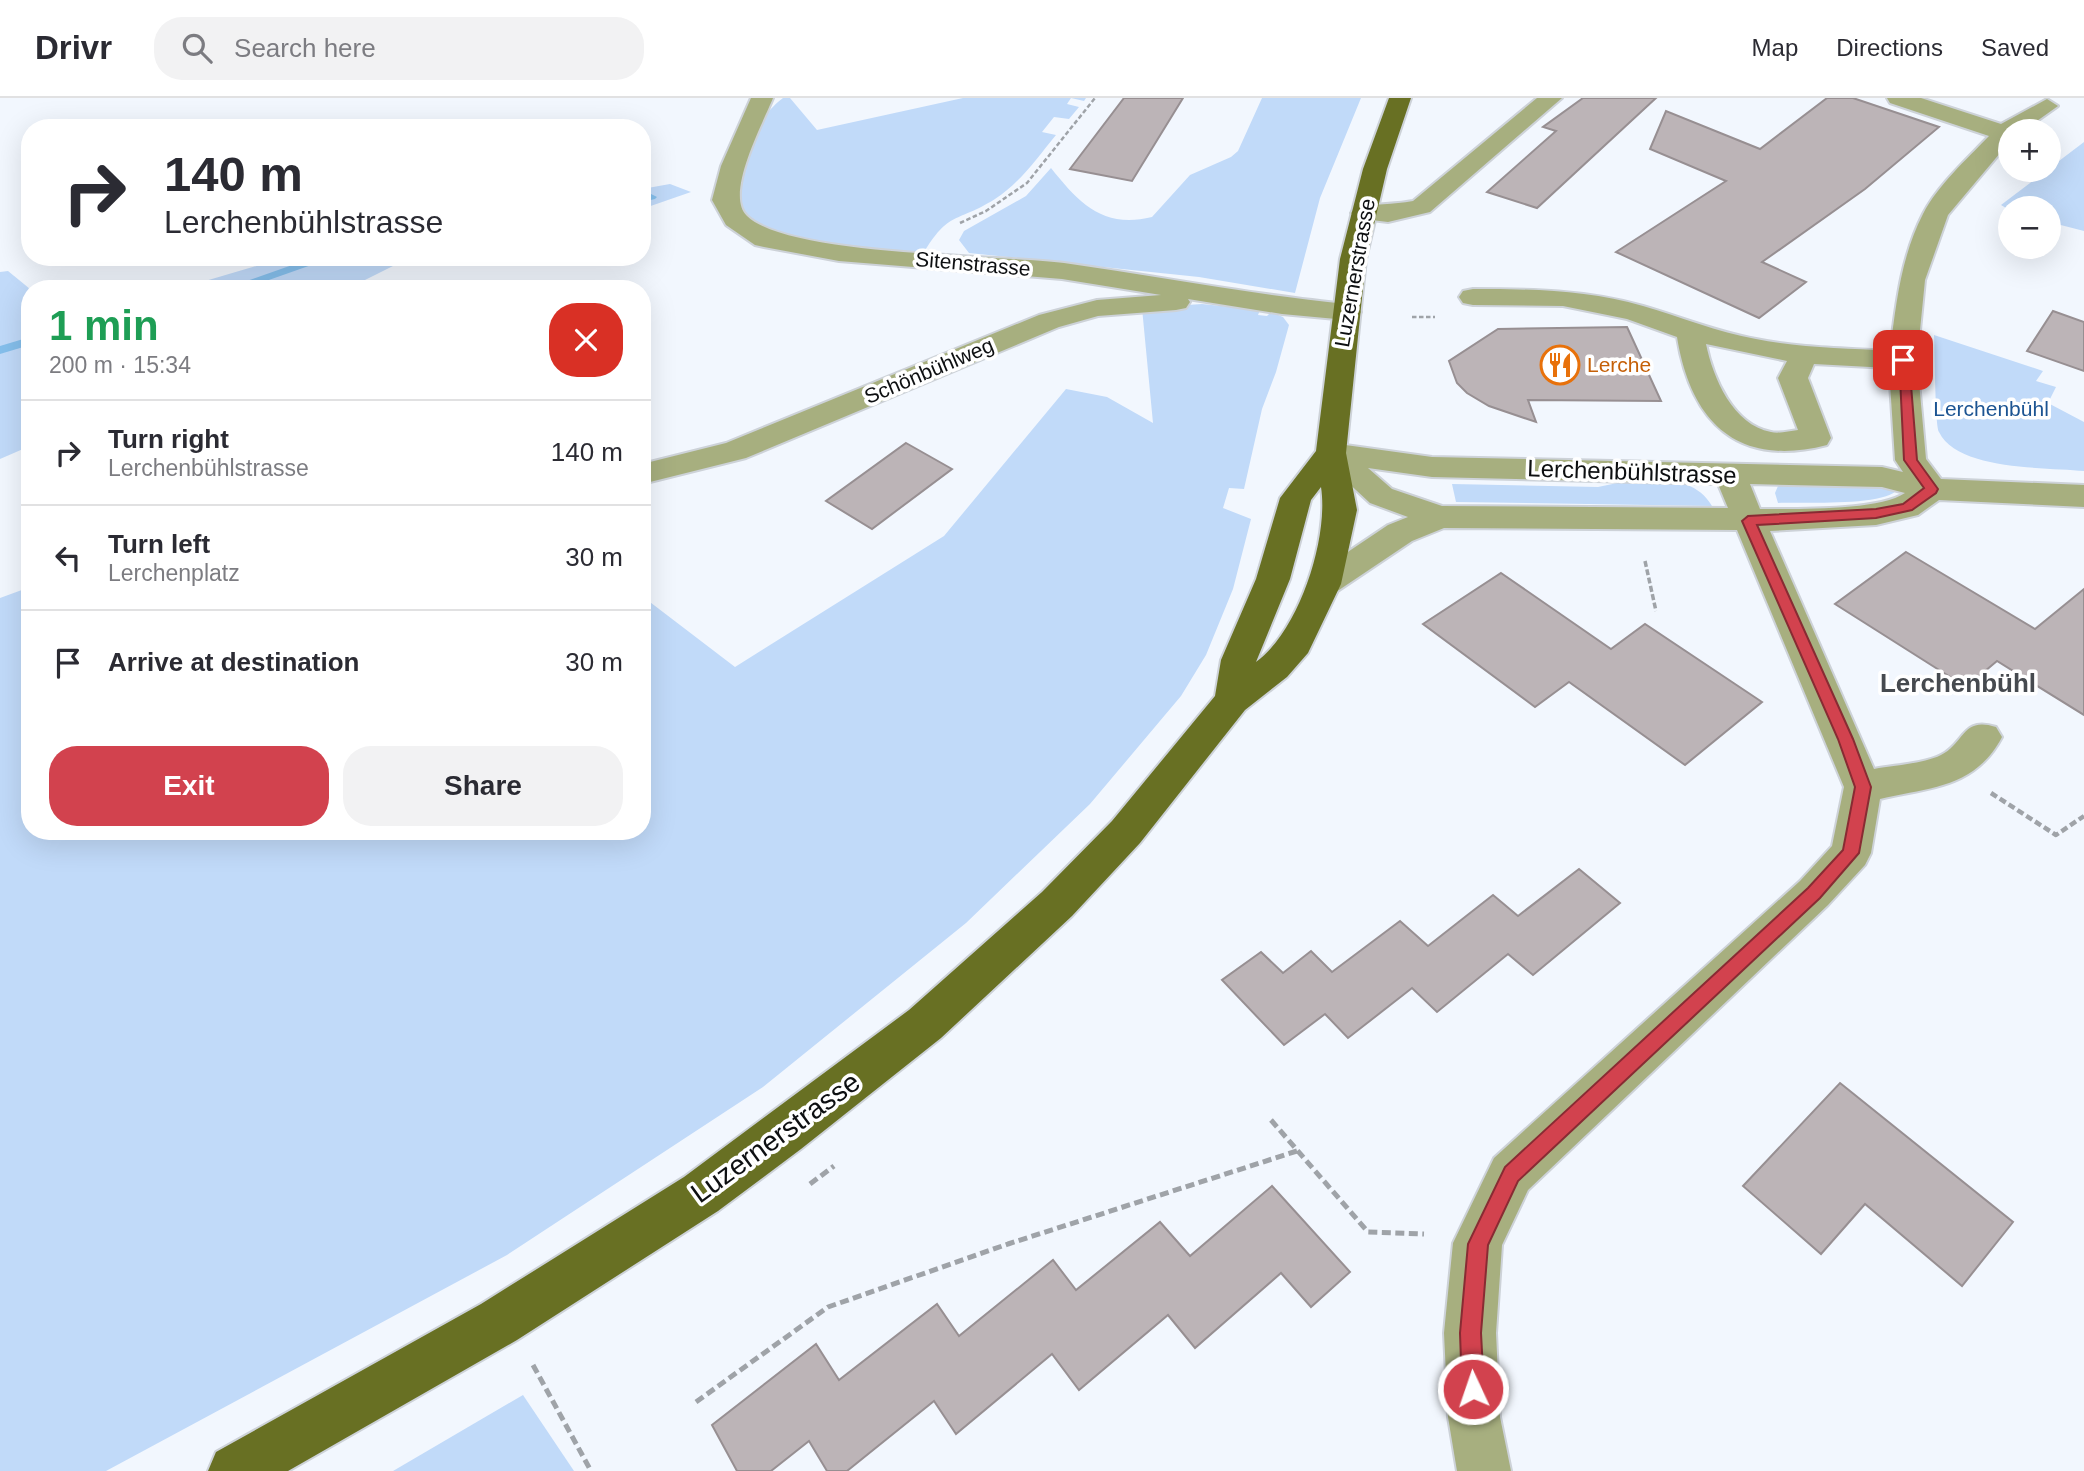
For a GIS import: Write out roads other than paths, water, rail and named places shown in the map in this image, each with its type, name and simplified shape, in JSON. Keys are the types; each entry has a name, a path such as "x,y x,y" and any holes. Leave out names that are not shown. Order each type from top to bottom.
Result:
{"main road":[{"name":"Luzernerstrasse","path":"235,1471 499,1322 701,1194 785,1133 925,1024 1056,904 1126,832 1232,700 1274,668 1296,644 1324,584 1341,510 1331,453 1353,259 1374,169 1401,98"},
{"name":"Luzernerstrasse","path":"1232,700 1239,660 1273,579 1296,498 1331,453"}],"street":[{"name":"Sitenstrasse","path":"762,98 727,185 725,200 735,220 753,234 796,247 1062,271 1282,306 1347,312"},
{"path":"1364,213 1405,212 1421,207 1551,98"},
{"path":"1898,98 1998,131"},
{"path":"2026,119 2046,106"},
{"path":"1932,489 1911,460 1903,360 1912,280 1936,215 1953,189 1998,140"},
{"name":"Schönbühlweg","path":"651,472 735,451 1049,321 1097,308 1223,295"},
{"path":"1473,297 1563,298 1634,312 1690,332 1756,348 1804,355 1903,360"},
{"path":"1690,332 1695,361 1716,407 1740,432 1770,443 1816,438 1793,378 1804,355"},
{"path":"1331,453 1381,496 1440,517"},
{"name":"Lerchenbühlstrasse","path":"1331,453 1432,467 1882,477 1932,489 2084,496"},
{"path":"1484,1471 1474,1417 1470,1333 1478,1244 1511,1174 1814,893 1851,853 1863,787 1846,739 1730,475"},
{"name":"Lerchenbühlstrasse","path":"1440,517 1748,521 1876,514 1907,507 1932,489"},
{"path":"1324,584 1390,538 1440,517"},
{"path":"1863,787 1953,767 1983,737"}],"waterway":[{"path":"258,280 300,266"},
{"path":"0,350 21,344"}],"place":[{"name":"Lerche","path":"1560,365"}],"district":[{"name":"Lerchenbühl","path":"1958,683"}]}
